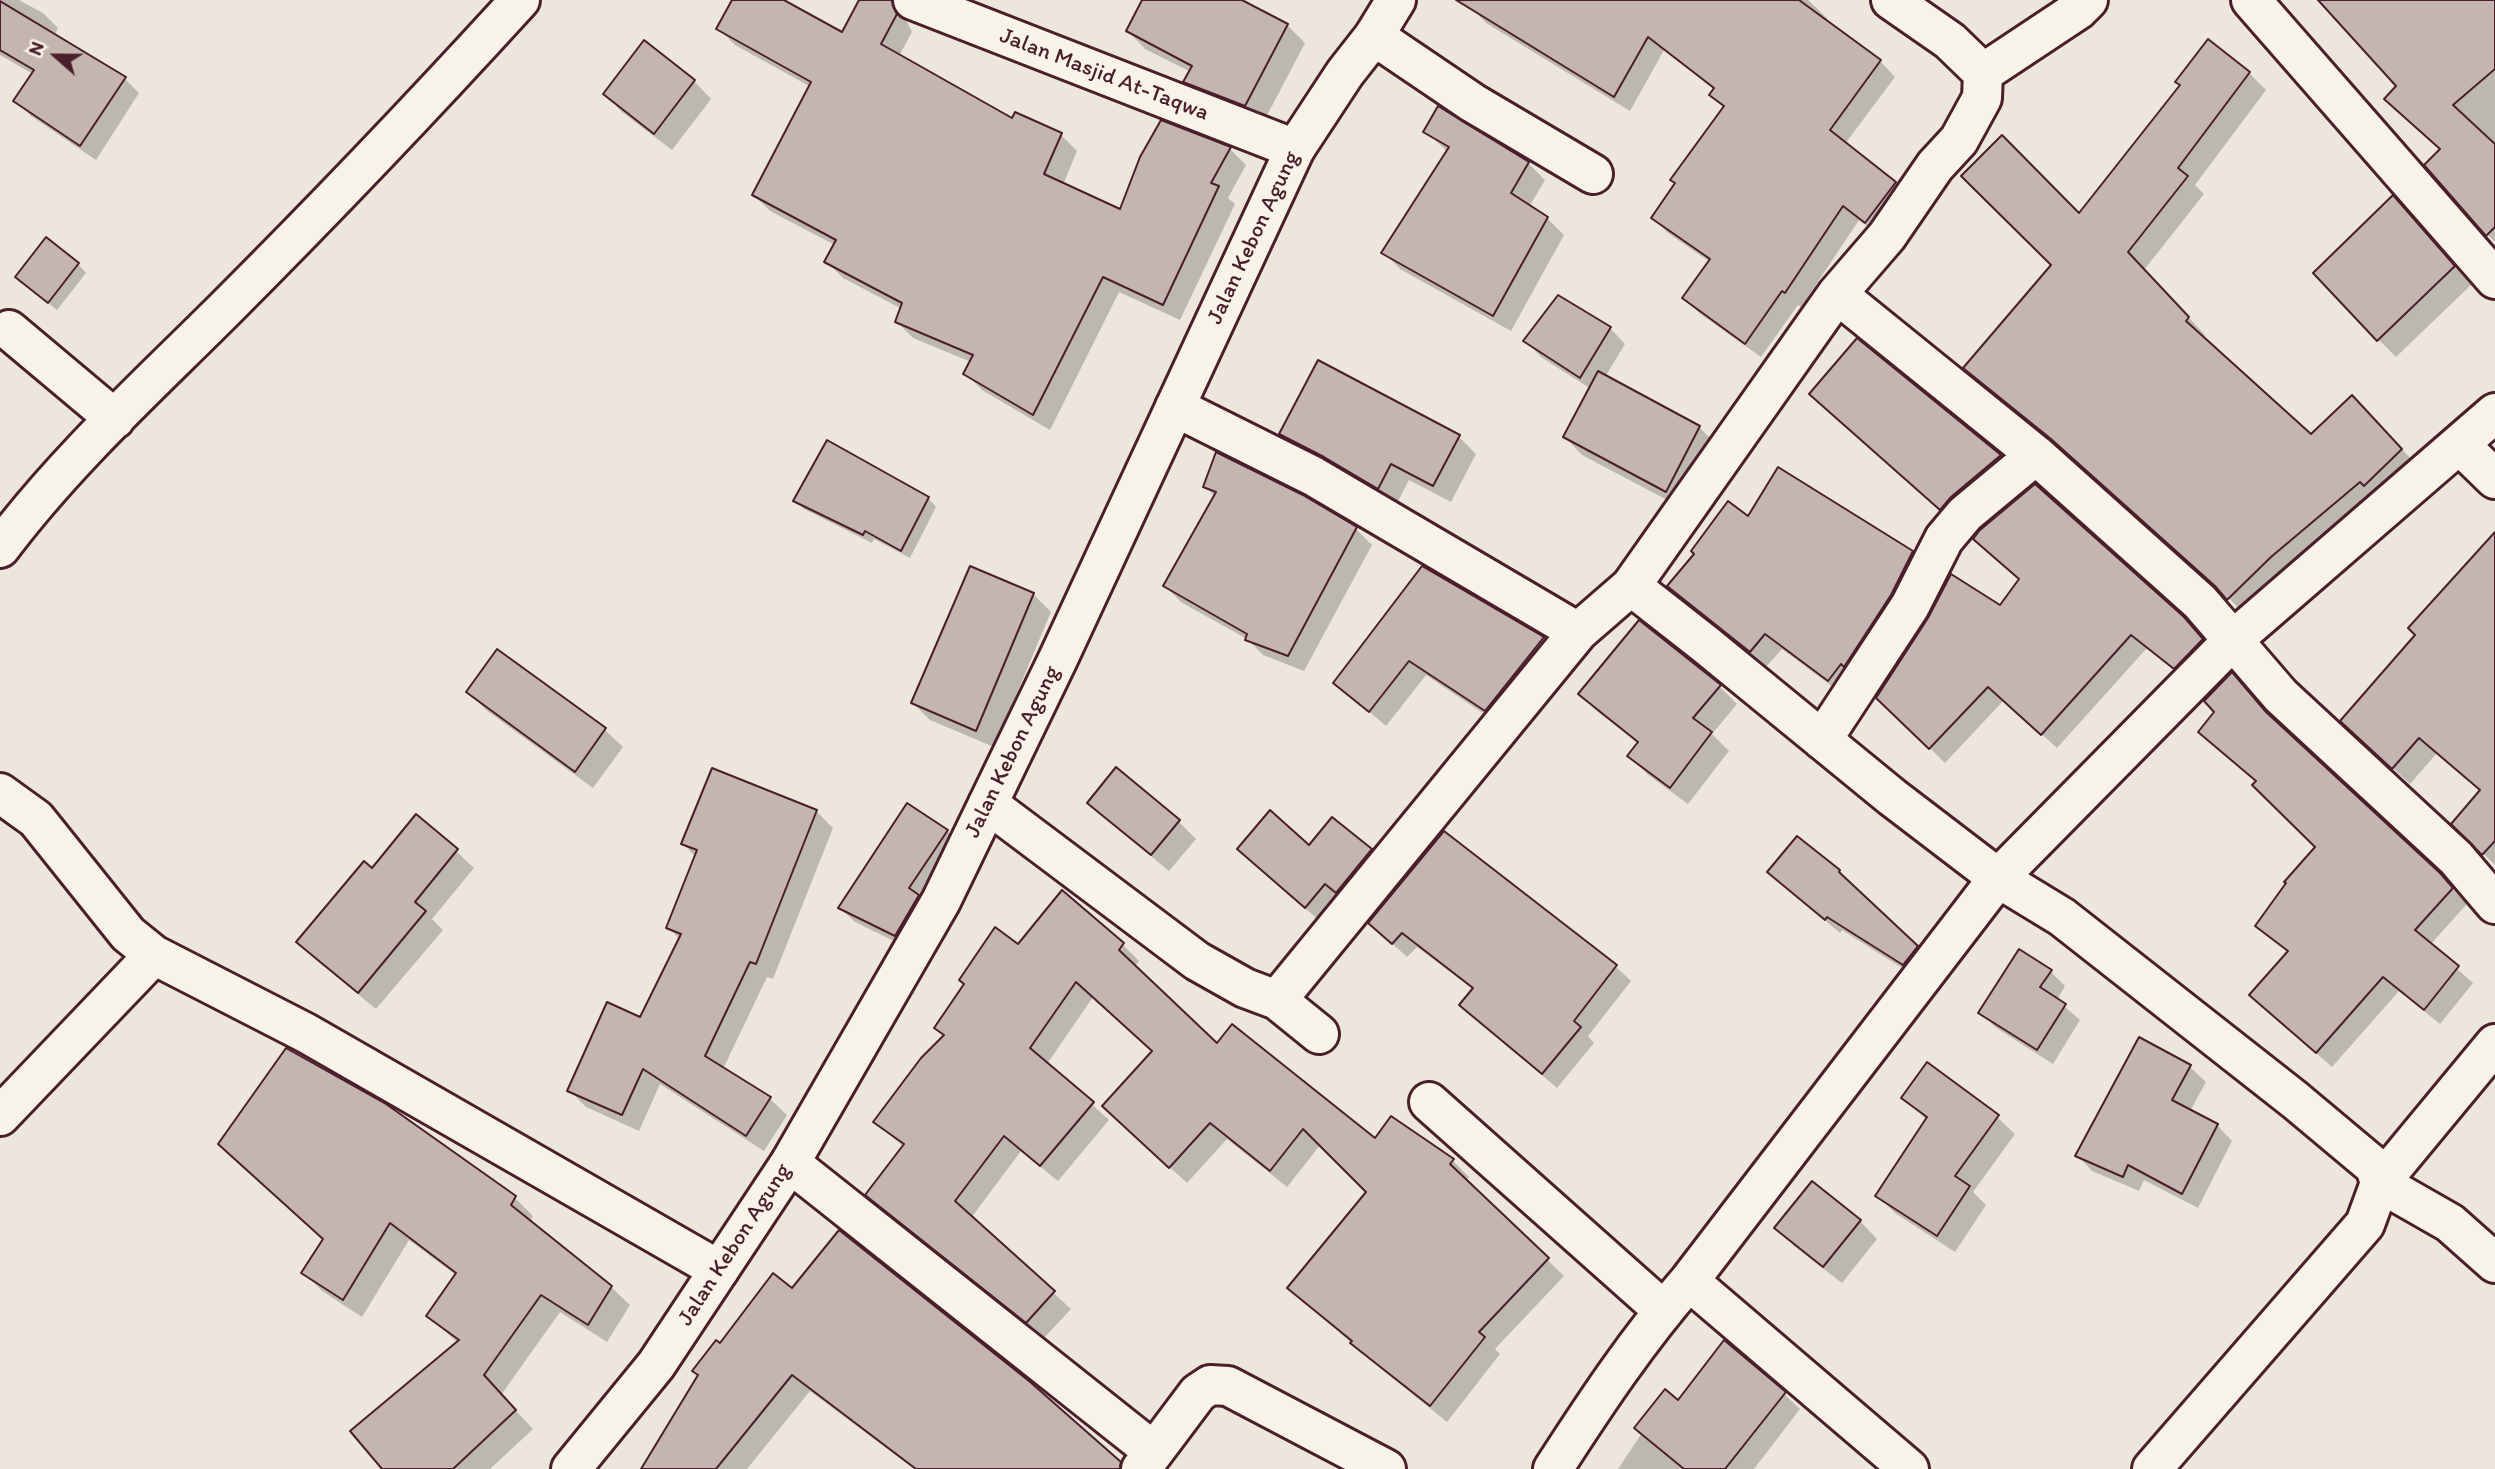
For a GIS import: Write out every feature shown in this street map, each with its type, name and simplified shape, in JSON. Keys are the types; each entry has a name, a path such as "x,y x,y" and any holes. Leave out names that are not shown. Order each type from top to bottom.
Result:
{"street":[{"path":"0,548 27,512 76,457 344,189 520,0"},
{"name":"Jalan Masjid At-Taqwa","path":"913,0 1295,149"},
{"name":"Jalan Kebon Agung","path":"570,1469 656,1365 790,1163 941,901 1058,659 1295,149 1396,0"},
{"path":"1277,1000 1578,632 1630,586 1837,294 1887,236 1935,166 1959,140 1982,98 1983,73 1950,41 1891,0"},
{"path":"1983,73 2078,10 2088,0"},
{"path":"2252,0 2495,279"},
{"path":"1374,36 1473,103 1593,174"},
{"path":"1837,294 2036,455 2200,602 2281,696 2456,858 2495,904"},
{"path":"9,330 115,419"},
{"path":"1175,407 1312,476 1578,632"},
{"path":"1553,1469 1591,1409 1664,1311 1998,878 2233,640 2495,413"},
{"path":"2460,445 2495,480"},
{"path":"1822,740 1910,606 1944,539 1965,514 2036,455"},
{"path":"1630,586 1998,878 2062,917 2295,1100 2375,1167 2380,1183 2450,1223 2495,1264"},
{"path":"0,793 36,820 128,934 154,955 306,1033 719,1270"},
{"path":"988,804 1197,961 1245,988 1277,1000 1319,1034"},
{"path":"0,1116 154,955"},
{"path":"2152,1469 2365,1224 2380,1183 2495,1044"},
{"path":"1429,1102 1664,1311"},
{"path":"790,1163 1147,1460 1198,1393 1210,1385 1228,1386 1386,1469"},
{"path":"1689,1281 1909,1469"}],"building":[{"path":"732,0 784,0 842,32 859,0 892,0 897,14 881,44 1012,118 1015,112 1062,133 1044,174 1120,209 1140,157 1161,120 1231,147 1211,183 1219,186 1163,305 1103,277 1033,415 963,374 973,355 895,322 902,303 824,262 836,240 752,195 811,82 716,29"},
{"path":"1142,0 1242,0 1288,24 1245,106 1183,82 1192,66 1126,31"},
{"path":"1456,0 1799,0 1881,60 1830,130 1896,182 1865,223 1843,206 1785,293 1782,291 1745,344 1682,298 1710,259 1651,218 1675,183 1670,180 1724,106 1709,95 1714,88 1648,37 1614,97"},
{"path":"2318,0 2495,0 2495,69 2453,105 2495,144 2495,227 2486,236 2424,165 2440,149 2384,99 2396,86"},
{"path":"0,1 126,77 80,146 13,101 34,70 0,50"},
{"path":"2208,39 2250,72 2178,168 2188,176 2128,252 2189,317 2186,321 2311,434 2352,395 2402,449 2364,486 2360,482 2271,557 2227,600 2215,586 2051,439 1963,368 2051,265 1961,176 2002,135 2079,213 2180,85 2175,82"},
{"path":"644,40 695,80 654,134 603,94"},
{"path":"1438,106 1529,162 1511,193 1548,217 1493,316 1381,253 1449,147 1423,132"},
{"path":"2393,195 2455,266 2377,341 2313,273"},
{"path":"46,237 79,263 48,303 15,277"},
{"path":"1558,295 1611,327 1580,378 1523,341"},
{"path":"1857,338 2001,455 1951,497 1940,510 1809,394"},
{"path":"1318,360 1460,435 1433,486 1391,464 1378,489 1279,434"},
{"path":"1598,371 1700,426 1666,492 1563,437"},
{"path":"827,440 929,497 901,551 865,531 863,535 793,501"},
{"path":"1216,452 1303,495 1357,527 1288,656 1245,640 1247,634 1163,586 1216,492 1203,487"},
{"path":"1778,467 1913,551 1891,595 1844,667 1841,664 1828,681 1765,634 1750,652 1667,586 1694,554 1691,551 1728,501 1748,516"},
{"path":"2035,484 2184,617 2203,639 2174,669 2131,635 2041,735 1988,687 1929,749 1876,698 1928,618 1951,574 2000,605 2019,579 1973,539"},
{"path":"2495,532 2495,841 2482,855 2451,824 2480,790 2419,738 2392,769 2340,721 2415,635 2408,628"},
{"path":"970,566 1034,593 976,731 911,703"},
{"path":"1422,566 1544,637 1485,711 1409,661 1369,712 1333,683"},
{"path":"1639,620 1721,685 1693,718 1712,732 1670,788 1627,756 1638,742 1578,694"},
{"path":"497,649 606,728 575,772 466,692"},
{"path":"2232,672 2266,712 2453,888 2415,930 2459,966 2424,1010 2383,977 2316,1053 2249,995 2288,951 2255,926 2286,883 2284,882 2315,847 2252,785 2256,781 2198,732 2214,712 2204,701"},
{"path":"1116,767 1180,820 1151,855 1087,803"},
{"path":"712,768 817,810 756,964 750,962 705,1056 771,1097 746,1136 643,1069 622,1115 567,1091 607,1002 640,1017 681,934 666,928 697,850 681,844"},
{"path":"907,803 948,830 909,888 919,895 895,936 838,908"},
{"path":"1270,810 1309,845 1332,817 1372,849 1336,893 1325,884 1305,908 1237,849"},
{"path":"416,814 458,849 415,902 426,911 358,993 296,942 364,861 372,868"},
{"path":"1444,831 1617,965 1574,1021 1581,1027 1542,1074 1459,1005 1473,988 1402,933 1392,944 1368,923"},
{"path":"1797,836 1840,870 1839,872 1918,946 1903,965 1827,917 1825,920 1767,872"},
{"path":"1062,890 1124,943 1119,950 1217,1043 1232,1024 1375,1138 1391,1116 1454,1159 1450,1164 1549,1258 1479,1332 1485,1337 1430,1406 1350,1343 1352,1341 1287,1288 1366,1192 1303,1129 1270,1171 1210,1123 1169,1168 1102,1106 1152,1051 1076,982 1030,1048 1094,1102 1040,1166 1004,1136 955,1201 1055,1291 1026,1323 865,1195 904,1144 873,1122 921,1058 944,1035 934,1028 964,984 959,980 995,927 1018,944"},
{"path":"2019,949 2052,970 2040,987 2066,1004 2037,1050 1978,1013"},
{"path":"2139,1037 2191,1065 2172,1100 2218,1124 2182,1194 2128,1165 2123,1177 2075,1156"},
{"path":"286,1048 386,1104 516,1196 511,1205 612,1286 588,1325 541,1295 484,1375 516,1410 453,1469 382,1469 350,1431 459,1340 426,1316 456,1273 390,1223 343,1300 301,1273 323,1239 218,1144"},
{"path":"1927,1062 1999,1115 1955,1176 1970,1186 1937,1236 1875,1196 1927,1117 1901,1098"},
{"path":"1812,1181 1861,1220 1823,1267 1774,1228"},
{"path":"839,1230 1029,1381 1121,1462 1120,1469 916,1469 792,1375 716,1469 641,1469 698,1375 692,1371 716,1340 720,1343 773,1273 792,1288"},
{"path":"1724,1340 1786,1392 1725,1469 1684,1469 1634,1428 1665,1389 1678,1400"}]}
